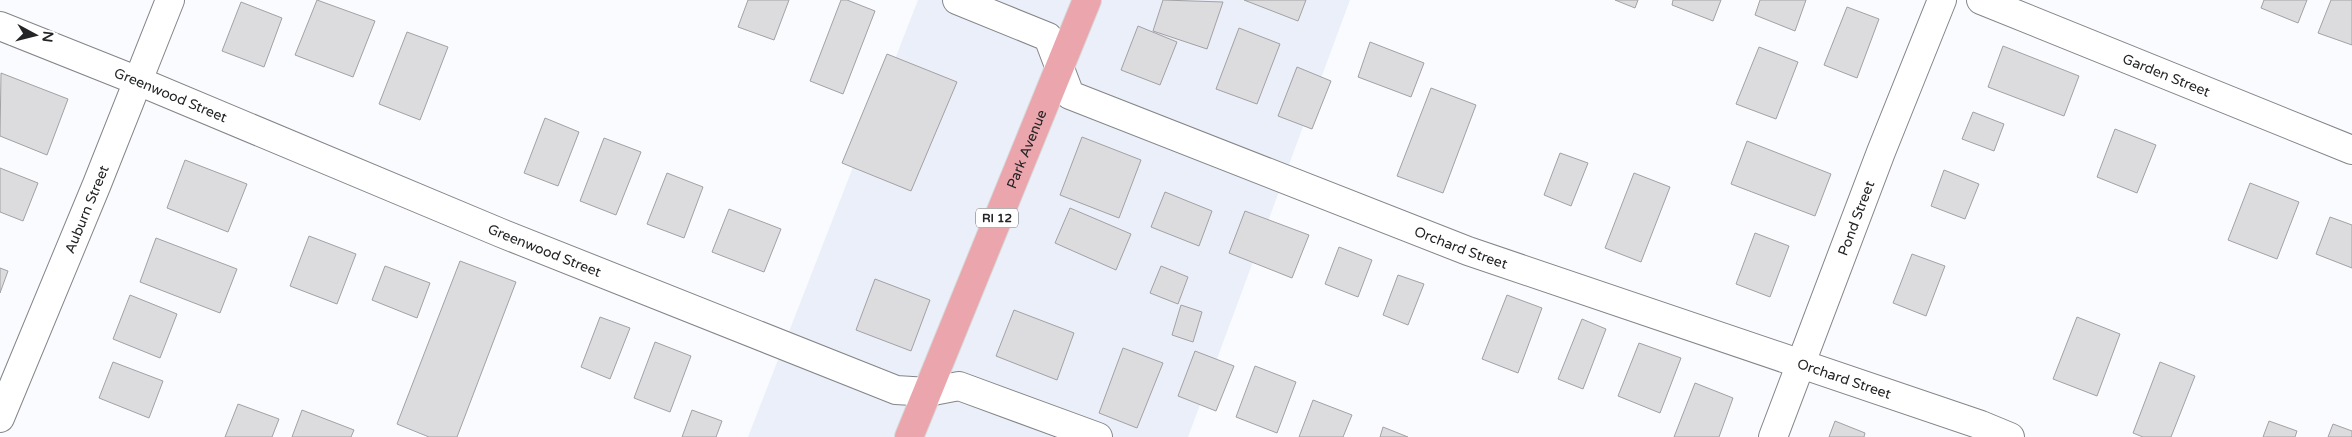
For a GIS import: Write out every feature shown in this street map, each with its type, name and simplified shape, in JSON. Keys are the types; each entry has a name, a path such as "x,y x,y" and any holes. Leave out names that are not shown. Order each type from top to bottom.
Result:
{"main road":[{"name":"Park Avenue","path":"910,437 1058,66 1087,0"}],"street":[{"name":"Auburn Street","path":"0,418 170,0"},
{"name":"Orchard Street","path":"957,0 1048,37 1070,95 1468,251 1981,425 2010,437"},
{"name":"Pond Street","path":"1773,437 1942,0"},
{"name":"Garden Street","path":"1982,0 2352,150"},
{"name":"Greenwood Street","path":"0,26 138,81 501,233 896,390 928,392 959,386 1098,437"}],"shaded area":[{"path":"918,0 1350,0 1188,437 748,437"}],"building":[{"path":"317,0 375,21 353,77 295,55"},
{"path":"748,0 789,0 774,40 738,27"},
{"path":"841,0 847,0 875,11 843,94 810,81"},
{"path":"1163,0 1223,2 1207,49 1153,31"},
{"path":"1244,0 1306,0 1298,21"},
{"path":"1615,0 1638,0 1635,8"},
{"path":"1673,0 1721,0 1713,21 1672,5"},
{"path":"1760,0 1806,0 1795,31 1755,15"},
{"path":"2264,0 2307,0 2298,23 2261,8"},
{"path":"2331,0 2352,0 2352,45 2318,33"},
{"path":"241,2 282,18 264,67 222,51"},
{"path":"1847,7 1879,19 1857,78 1824,65"},
{"path":"1138,26 1177,42 1160,85 1121,70"},
{"path":"1239,28 1280,44 1257,104 1216,89"},
{"path":"407,32 448,47 420,120 379,104"},
{"path":"1370,42 1424,63 1411,97 1358,77"},
{"path":"2003,46 2079,76 2064,116 1988,87"},
{"path":"1759,47 1798,62 1776,119 1736,104"},
{"path":"887,54 957,82 911,191 842,163"},
{"path":"1297,67 1331,81 1312,129 1278,116"},
{"path":"1,73 68,99 47,155 0,136"},
{"path":"1431,88 1476,105 1443,193 1397,176"},
{"path":"1973,112 2004,124 1994,151 1962,139"},
{"path":"545,118 579,132 558,186 524,173"},
{"path":"2115,129 2156,145 2137,193 2097,177"},
{"path":"1082,137 1141,160 1119,218 1060,195"},
{"path":"604,138 641,152 616,215 580,201"},
{"path":"1747,141 1831,174 1815,216 1731,184"},
{"path":"1560,153 1588,163 1571,206 1544,195"},
{"path":"185,160 247,184 228,232 167,208"},
{"path":"0,168 38,183 23,221 0,212"},
{"path":"1944,170 1979,184 1965,219 1931,206"},
{"path":"667,173 703,187 684,238 647,224"},
{"path":"1634,173 1670,187 1641,262 1605,248"},
{"path":"2250,183 2299,202 2277,259 2228,240"},
{"path":"1165,192 1212,211 1199,246 1151,227"},
{"path":"1070,208 1131,234 1116,270 1055,243"},
{"path":"729,209 781,229 764,272 712,252"},
{"path":"1245,211 1309,235 1292,278 1229,253"},
{"path":"2330,217 2352,225 2352,268 2316,254"},
{"path":"1755,233 1789,246 1770,297 1736,284"},
{"path":"309,236 356,254 337,304 290,286"},
{"path":"156,238 237,269 220,313 140,282"},
{"path":"1339,247 1372,260 1358,297 1325,284"},
{"path":"1912,254 1945,266 1926,316 1893,303"},
{"path":"460,261 516,282 457,437 429,437 397,424"},
{"path":"385,266 430,283 417,318 372,300"},
{"path":"1161,266 1188,277 1178,304 1150,293"},
{"path":"0,268 8,271 0,293"},
{"path":"1398,275 1424,284 1408,325 1383,315"},
{"path":"875,279 930,300 911,351 856,330"},
{"path":"130,295 177,314 160,358 113,339"},
{"path":"1507,295 1542,308 1518,373 1482,359"},
{"path":"1181,305 1202,312 1193,342 1172,335"},
{"path":"1014,310 1074,333 1057,380 996,356"},
{"path":"600,317 630,328 610,379 581,367"},
{"path":"2077,317 2120,334 2097,396 2053,379"},
{"path":"1582,319 1606,329 1583,389 1558,379"},
{"path":"655,342 691,356 670,412 634,398"},
{"path":"1639,343 1681,358 1660,413 1618,396"},
{"path":"1123,348 1163,363 1137,428 1099,413"},
{"path":"1195,351 1234,366 1216,411 1178,396"},
{"path":"113,362 163,381 149,418 99,398"},
{"path":"2160,362 2195,376 2171,437 2143,437 2133,433"},
{"path":"1255,366 1296,382 1277,433 1236,417"},
{"path":"1695,383 1733,398 1719,437 1674,437"},
{"path":"1313,400 1352,415 1343,437 1299,437"},
{"path":"238,404 279,419 272,437 225,437"},
{"path":"302,410 354,430 351,437 292,437"},
{"path":"692,410 722,421 716,437 682,437"},
{"path":"1835,421 1865,433 1864,437 1829,437"},
{"path":"2269,421 2297,431 2295,437 2263,437"},
{"path":"2333,424 2352,431 2352,437 2328,437"},
{"path":"1383,427 1408,437 1380,437"}]}
